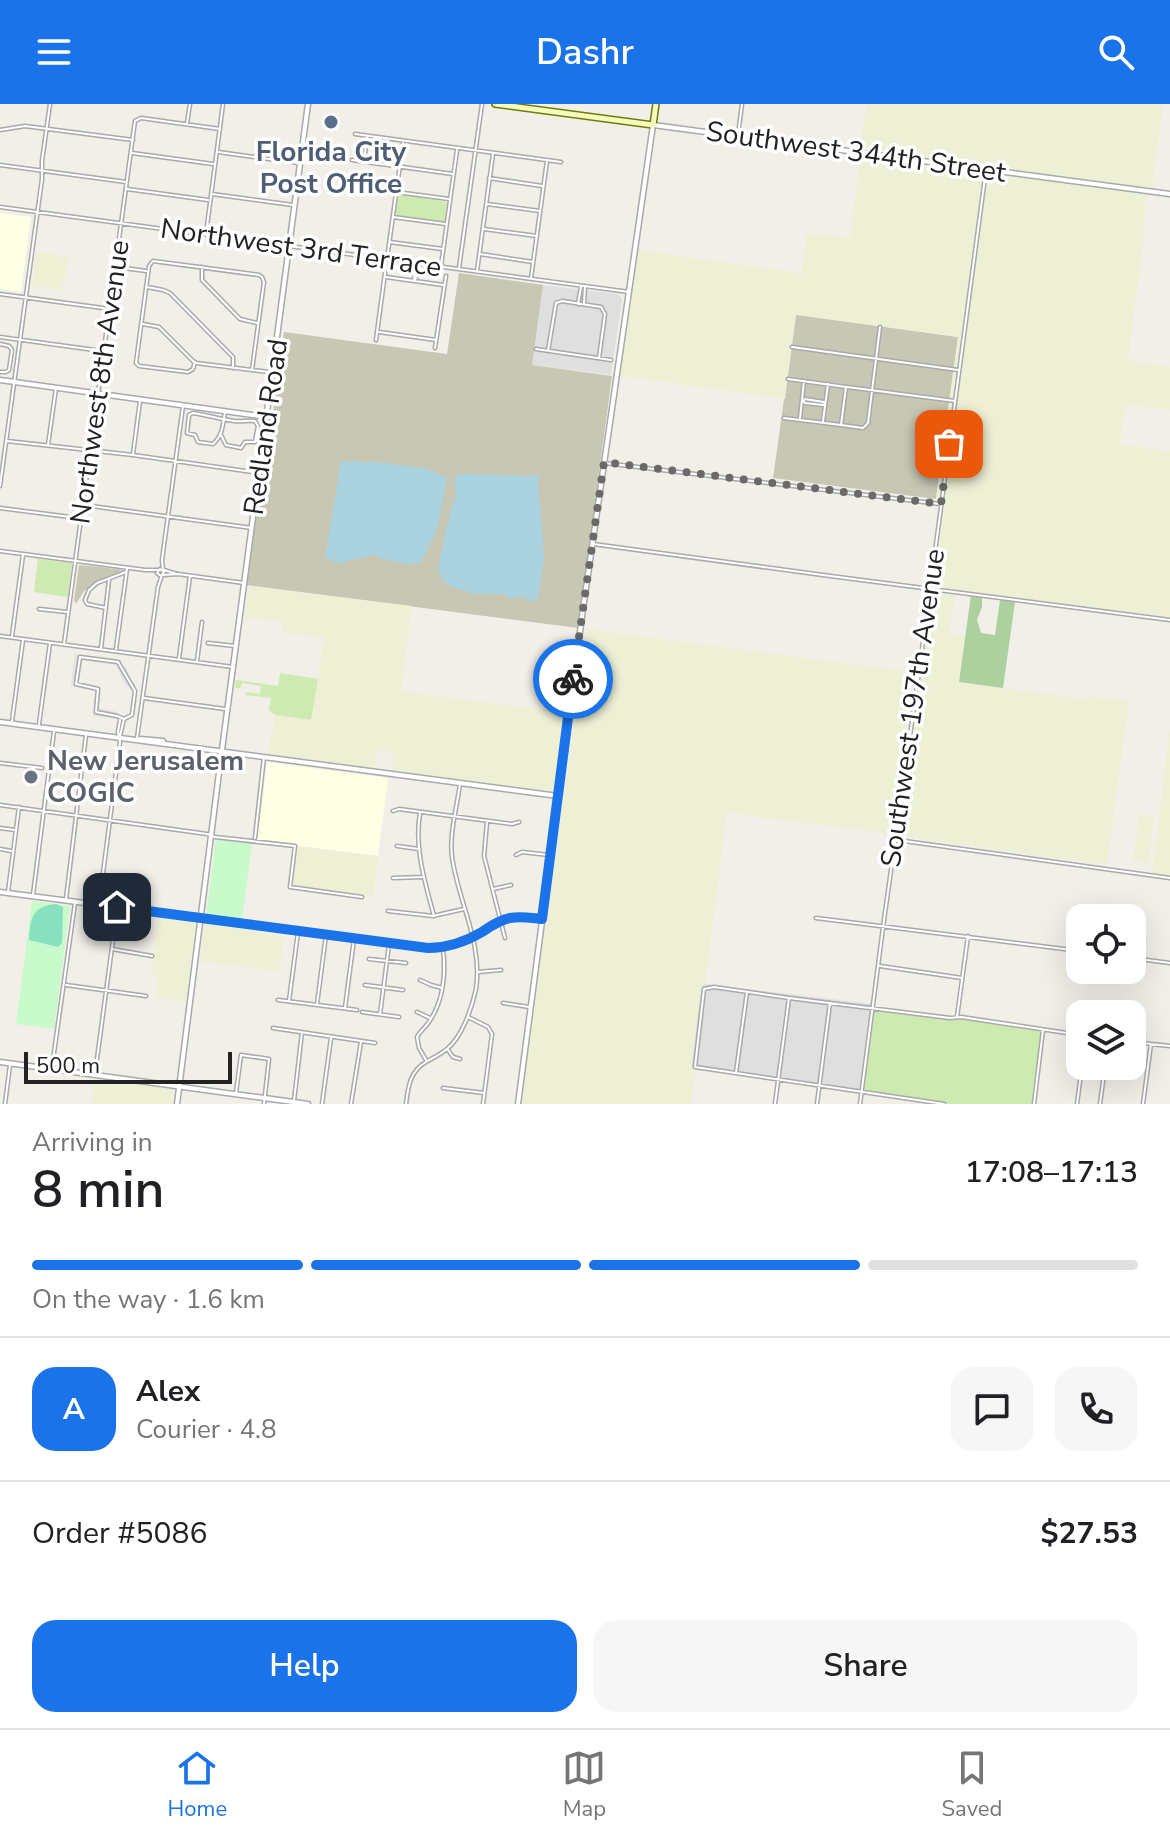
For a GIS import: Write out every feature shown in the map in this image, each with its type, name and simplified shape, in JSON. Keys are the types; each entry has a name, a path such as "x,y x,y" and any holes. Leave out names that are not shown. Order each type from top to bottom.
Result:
{"main road":[{"name":"Southwest 344th Street","path":"495,104 653,125"},
{"path":"653,125 656,104"}],"street":[{"path":"0,486 50,104"},
{"path":"190,104 187,124 220,129"},
{"path":"206,236 223,104"},
{"name":"Redland Road","path":"177,1104 308,104"},
{"path":"459,270 482,104"},
{"path":"737,136 742,104"},
{"name":"Northwest 8th Avenue","path":"64,644 136,119 187,124"},
{"path":"518,1104 592,544 653,125"},
{"name":"Southwest 344th Street","path":"653,125 1170,194"},
{"path":"0,130 20,126 133,140"},
{"path":"355,134 561,162"},
{"path":"364,162 368,136"},
{"path":"387,260 403,141"},
{"path":"441,267 457,148"},
{"path":"217,152 301,164"},
{"path":"131,153 215,164"},
{"path":"477,272 493,153"},
{"path":"352,160 454,174"},
{"path":"531,279 547,160"},
{"path":"0,165 127,182"},
{"name":"Southwest 197th Avenue","path":"860,1104 986,170"},
{"path":"489,178 544,186"},
{"path":"126,189 210,200"},
{"path":"396,192 450,199"},
{"path":"211,194 295,205"},
{"path":"486,204 540,211"},
{"name":"Northwest 3rd Terrace","path":"0,207 583,286"},
{"path":"393,217 447,224"},
{"path":"482,229 537,236"},
{"path":"389,242 444,250"},
{"path":"479,254 533,262"},
{"path":"195,362 188,372 139,366 136,363 148,271 152,262 262,277 264,282 252,370"},
{"path":"414,281 417,264"},
{"path":"376,340 386,266"},
{"path":"116,267 148,271"},
{"path":"202,267 202,280 240,319 259,323"},
{"path":"435,348 446,276"},
{"path":"385,277 444,285"},
{"path":"583,286 629,292"},
{"path":"578,304 583,286"},
{"path":"583,286 584,304"},
{"path":"146,287 170,293 233,357 233,368"},
{"path":"0,294 110,309"},
{"path":"579,296 585,297"},
{"path":"548,351 556,303 584,304 605,310 599,358"},
{"path":"142,324 161,328 195,362 274,373"},
{"path":"784,418 860,428 866,426 880,327"},
{"path":"377,332 436,340"},
{"path":"0,372 9,370 12,351 10,346 2,345 2,337 104,351"},
{"path":"792,347 959,370"},
{"path":"536,349 611,360"},
{"path":"788,379 955,401"},
{"path":"0,380 268,417"},
{"path":"800,420 804,381"},
{"path":"823,422 828,384"},
{"path":"841,425 846,387"},
{"path":"48,446 56,388"},
{"path":"133,455 140,399"},
{"path":"803,401 825,404"},
{"path":"137,739 183,405"},
{"path":"221,435 226,445 241,448 245,442 255,442 255,421 224,419 193,413 189,415 187,433 196,436 198,442 213,444 221,435 224,419 225,411"},
{"path":"6,441 260,473"},
{"path":"604,462 941,504"},
{"path":"83,505 252,528"},
{"path":"0,508 80,519"},
{"path":"592,544 1170,620"},
{"path":"0,551 245,583"},
{"path":"11,637 23,554"},
{"path":"106,608 87,604 85,600 91,587 127,570"},
{"path":"116,651 127,570"},
{"path":"179,659 190,576"},
{"path":"101,649 109,580"},
{"path":"39,609 69,612"},
{"path":"197,662 202,622"},
{"path":"0,642 0,636 11,637 233,667"},
{"path":"12,722 23,639"},
{"path":"39,726 50,642"},
{"path":"208,643 236,646"},
{"path":"80,657 118,662 135,691 132,715 122,719 96,712 98,689 76,684 80,657"},
{"path":"143,698 228,709"},
{"path":"99,905 122,719"},
{"path":"1,721 558,796"},
{"path":"33,896 54,728"},
{"path":"66,900 87,733"},
{"path":"254,841 264,756"},
{"path":"0,763 42,768"},
{"path":"406,1104 411,1078 418,1068 447,1049 457,1038 475,995 477,972 472,937 452,855 460,783"},
{"path":"0,805 295,846 290,887 362,897"},
{"path":"8,893 19,807"},
{"path":"393,811 420,811 512,824 519,822"},
{"path":"420,811 420,849 434,916"},
{"path":"487,821 483,852 505,938"},
{"path":"0,828 16,830"},
{"path":"895,840 1170,878"},
{"path":"397,846 420,849"},
{"path":"0,849 13,851"},
{"path":"516,855 522,852 550,855"},
{"path":"393,878 424,877"},
{"path":"492,889 511,885"},
{"path":"0,892 428,948 443,947 472,937 501,921 521,917 542,919"},
{"path":"52,1069 75,902"},
{"path":"95,1075 117,907"},
{"path":"388,911 434,916 465,909"},
{"path":"816,918 1066,949"},
{"path":"289,1001 298,931"},
{"path":"317,1005 326,935"},
{"path":"957,1018 968,936"},
{"path":"345,1009 354,939"},
{"path":"380,1014 389,944"},
{"path":"427,1061 416,1039 431,1018 443,988 443,947"},
{"path":"111,949 152,956"},
{"path":"369,959 406,963"},
{"path":"1146,960 1170,963"},
{"path":"879,966 962,978"},
{"path":"477,972 501,970"},
{"path":"420,980 443,988"},
{"path":"65,985 146,996"},
{"path":"365,985 403,990"},
{"path":"944,1104 698,1069 695,1066 704,989 714,987 1066,1033"},
{"path":"735,1074 747,992"},
{"path":"775,1104 789,998"},
{"path":"278,1000 357,1010"},
{"path":"503,1003 530,1007"},
{"path":"817,1104 830,1003"},
{"path":"362,1012 399,1017"},
{"path":"417,1012 431,1018"},
{"path":"467,1016 491,1030 483,1104"},
{"path":"273,1028 375,1043"},
{"path":"1034,1104 1043,1029"},
{"path":"293,1102 302,1032"},
{"path":"322,1104 332,1036"},
{"path":"351,1104 361,1041"},
{"path":"1146,1043 1170,1046"},
{"path":"1143,1104 1151,1044"},
{"path":"447,1049 453,1057 460,1059"},
{"path":"236,1094 241,1055 269,1059 264,1101"},
{"path":"0,1062 236,1094 264,1101 308,1104"},
{"path":"5,1104 10,1064"},
{"path":"1077,1104 1080,1080"},
{"path":"1100,1104 1103,1080"},
{"path":"443,1088 485,1093"}],"shaded area":[{"path":"866,104 1163,104 1152,189 860,150"},
{"path":"860,157 1145,193 1143,245 1128,360 1170,367 1170,410 1125,405 1120,444 1170,451 1170,618 933,587 945,505 936,499 958,337 796,315 785,399 620,376 638,250 801,273 807,233 850,238"},
{"path":"0,213 31,217 21,292 0,289"},
{"path":"36,252 69,257 62,290 32,286"},
{"path":"459,273 543,285 532,365 612,376 578,628 246,585 284,332 447,354"},
{"path":"543,285 618,294 622,299 611,375 532,365"},
{"path":"796,314 958,337 936,499 773,478"},
{"path":"79,565 124,570 84,591 76,604"},
{"path":"250,586 412,606 401,691 566,713 557,787 549,793 393,771 393,753 377,750 374,769 268,754 275,715 311,720 324,638 282,632 282,622 245,617"},
{"path":"933,591 955,594 949,634 965,637 959,682 1085,699 1086,696 1129,701 1107,865 901,836"},
{"path":"587,629 914,672 893,834 727,813 691,1066 696,1069 691,1104 519,1104"},
{"path":"75,654 121,660 123,667 126,667 136,685 131,690 116,665 82,660 79,683 101,688 99,708 117,712 116,719 93,716 95,691 71,686"},
{"path":"1170,726 1170,876 1152,873"},
{"path":"267,762 388,778 378,856 257,841"},
{"path":"1139,814 1154,816 1149,863 1133,861"},
{"path":"298,846 378,856 373,896 293,886"},
{"path":"158,917 196,925 185,1002 156,998 158,979 152,974"},
{"path":"205,923 284,937 279,972 200,961"},
{"path":"702,985 872,1004 861,1090 691,1067"},
{"path":"95,1079 173,1089 172,1104 91,1104"}],"green space":[{"path":"401,194 447,202 445,221 399,217 395,212 397,197"},
{"path":"38,559 72,563 68,597 34,592"},
{"path":"971,595 982,597 977,620 981,633 995,635 1000,600 1015,602 1003,688 959,682"},
{"path":"280,673 318,679 311,720 275,715 269,710 271,698 245,695 246,692 260,694 261,686 242,683 240,688 235,688 236,680 278,686"},
{"path":"216,839 252,843 242,920 206,916"},
{"path":"32,901 70,906 54,1029 16,1024"},
{"path":"56,904 63,907 62,943 58,947 29,940 30,926 37,911"},
{"path":"873,1012 1038,1029 1041,1033 1033,1104 947,1104 866,1092"}],"water":[{"path":"341,461 428,469 447,478 437,529 421,563 407,564 374,555 339,563 325,558"},
{"path":"456,475 540,477 544,557 538,601 502,594 472,594 446,584 437,572 441,571 438,567 456,498 455,478"}],"way so far":[{"path":"573,679 604,462 941,504 949,444"}],"place":[{"name":"Florida City Post Office","path":"331,122"},
{"name":"New Jerusalem COGIC","path":"31,777"}],"route":[{"path":"117,907 428,948 464,941 511,918 542,919 573,679"}]}
